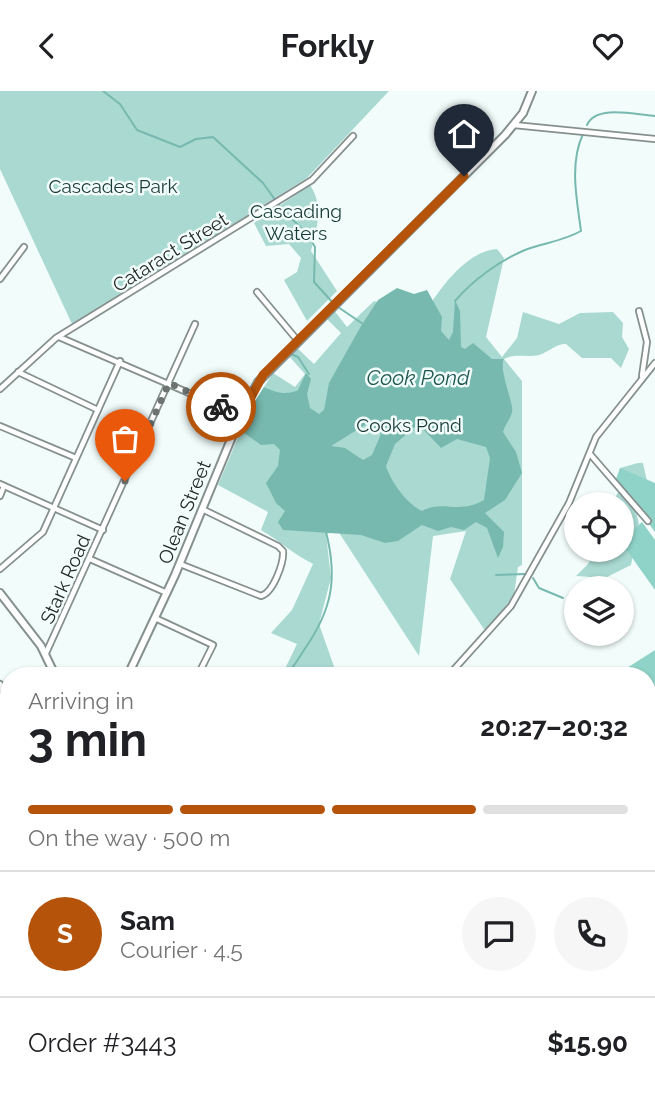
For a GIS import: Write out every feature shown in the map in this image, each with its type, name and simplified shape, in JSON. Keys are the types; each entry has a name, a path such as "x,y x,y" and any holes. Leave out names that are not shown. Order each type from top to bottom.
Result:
{"street":[{"name":"Olean Street","path":"132,667 180,564 241,415 260,379 514,125 527,107 532,91"},
{"path":"514,125 655,139"},
{"name":"Cataract Street","path":"0,389 58,336 312,180 353,136"},
{"path":"0,279 24,247"},
{"path":"257,292 298,341"},
{"path":"639,311 647,342 642,377"},
{"name":"Stark Road","path":"46,653 195,324"},
{"path":"58,336 241,415"},
{"path":"0,569 40,537 120,361"},
{"path":"456,667 516,599 569,503 602,427 655,363"},
{"path":"18,372 98,410"},
{"path":"0,426 76,458"},
{"path":"590,453 648,521"},
{"path":"0,496 2,485 103,530"},
{"path":"180,564 261,596 270,591 283,559 284,552 280,547 202,509"},
{"path":"90,559 167,593"},
{"path":"0,593 46,653 52,667"},
{"path":"155,618 213,645 202,667"}],"green space":[{"name":"Cascades Park","path":"0,91 389,91 307,178 72,324 0,169"},
{"name":"Cascading Waters","path":"310,185 318,209 311,251 337,291 307,321 284,280 297,272 301,258 289,244 266,246 254,223"},
{"name":"Cooks Pond","path":"497,249 504,258 486,337 502,357 517,338 523,312 559,324 580,313 613,312 623,323 622,337 629,349 621,368 611,358 582,358 566,344 539,355 504,359 522,381 522,565 518,567 514,595 486,632 450,579 466,531 433,536 419,656 338,531 326,534 331,578 319,624 334,667 286,667 297,644 271,633 292,610 313,564 261,530 268,512 218,485 250,409 273,373 295,387 305,374 288,355 296,347 314,364 341,333 325,317 333,309 347,327 374,301 400,308 431,303 459,269 487,251"},
{"path":"643,463 648,486 635,507 639,524 634,550 634,492 618,492 620,468"},
{"path":"632,562 631,565 609,576 576,576 588,564"}],"shaded area":[{"path":"620,468 655,483 655,532 634,503 634,492 626,492 616,479"},
{"path":"642,522 655,540 655,590 634,560 634,530"},
{"path":"655,650 655,667 628,667"}],"water":[{"name":"Cook Pond","path":"397,288 414,294 427,290 442,317 441,331 449,340 453,332 455,300 460,311 461,347 465,349 473,343 492,359 504,359 504,375 512,410 503,432 516,452 522,473 505,500 485,513 504,532 503,547 498,558 487,528 476,522 464,530 451,527 438,531 422,525 398,541 385,543 361,535 283,530 278,522 285,511 276,503 266,483 278,466 280,450 274,444 261,445 243,432 246,416 264,387 280,393 294,392 298,390 306,373 311,379 307,394 310,408 319,414 324,410 329,383 378,300","holes":["368,423 381,434 372,455 363,460 345,448 331,446","416,426 421,427 441,448 457,439 486,447 490,458 484,500 466,506 437,506 422,511 405,498 386,466 395,444"]}],"waterway":[{"path":"103,91 120,104 137,130 180,147 196,139 213,137 263,183 281,208 308,235 315,247 314,282 334,304"},
{"path":"587,125 592,119 608,113 655,116"},
{"path":"455,301 496,265 525,250 581,231 575,170 583,134"},
{"path":"338,307 363,324"},
{"path":"291,354 298,357 309,374"},
{"path":"293,667 321,621 330,594 332,565 326,532"},
{"path":"496,575 526,574"},
{"path":"533,578 539,588 563,598"}],"way so far":[{"path":"125,481 169,383 221,407"}],"route":[{"path":"221,407 241,415 263,375 464,176"}]}
